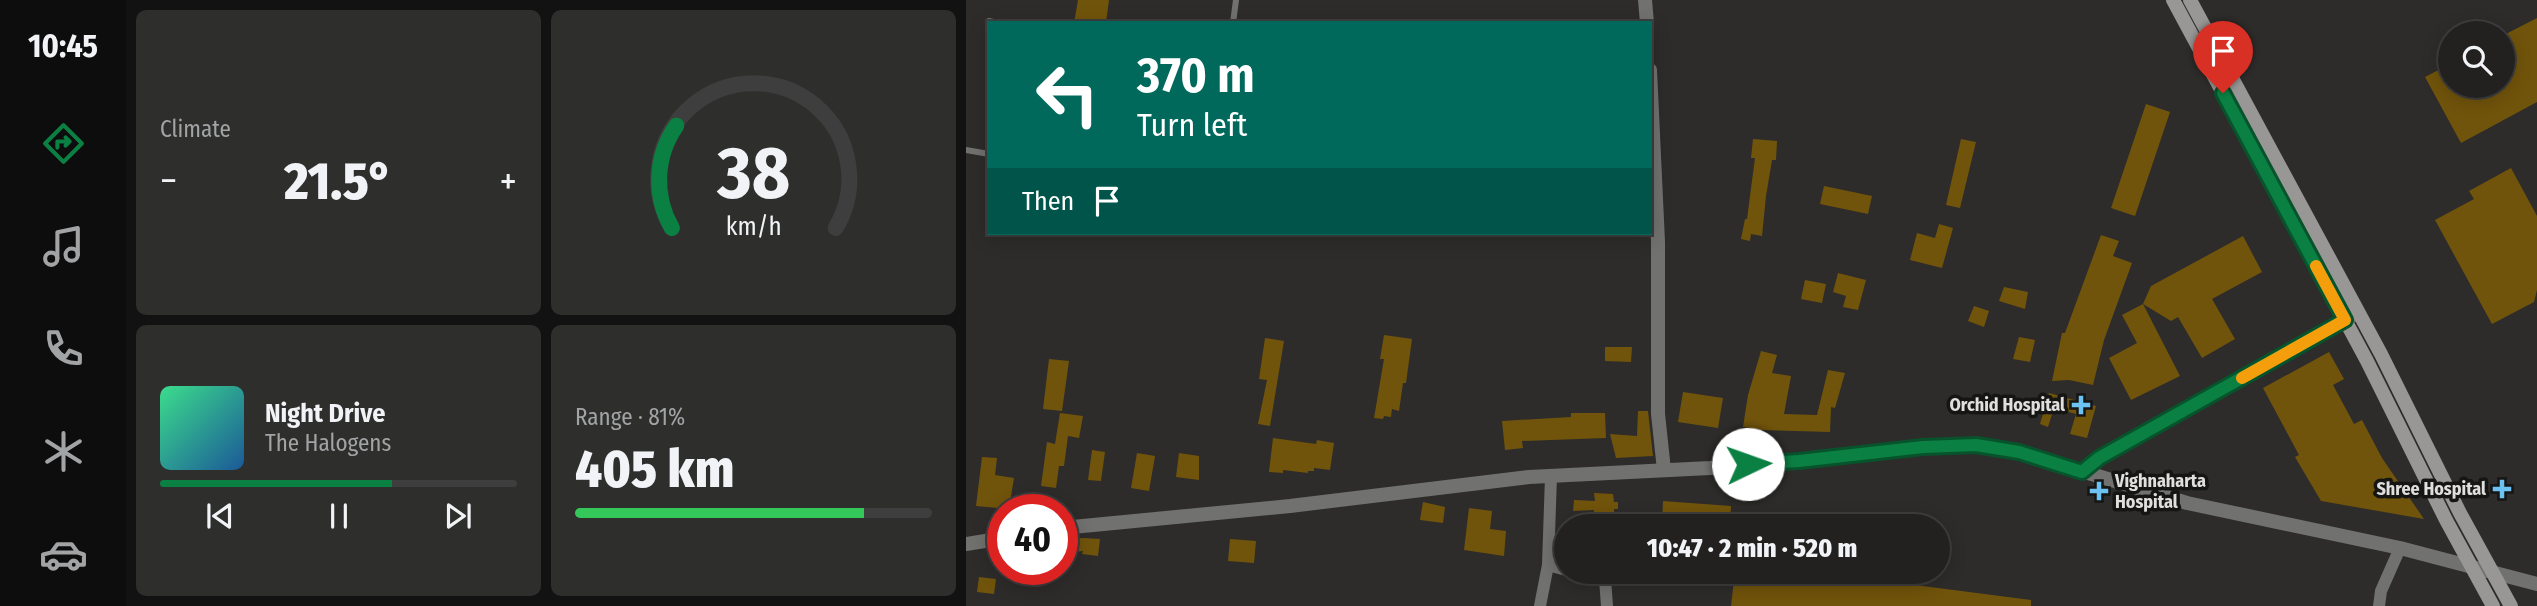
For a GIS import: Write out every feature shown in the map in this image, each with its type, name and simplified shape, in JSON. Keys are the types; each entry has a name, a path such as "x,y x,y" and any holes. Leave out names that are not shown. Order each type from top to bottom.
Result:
{"main road":[{"path":"2173,0 2345,320 2493,606"},
{"path":"2190,0 2359,313 2511,606"}],"street":[{"path":"1645,0 1647,21"},
{"path":"1652,113 1658,242 1658,414 1664,470"},
{"path":"2082,472 2099,458 2359,313"},
{"path":"1078,526 1290,506 1476,482 1799,461 1923,447 1976,445 2019,452 2187,503 2400,548 2537,584"},
{"path":"1540,606 1548,565 1551,476"},
{"path":"966,544 987,541"},
{"path":"2379,606 2381,591 2400,548"},
{"path":"1548,565 1554,567"},
{"path":"1605,584 1607,606"}],"lane":[{"path":"1233,21 1236,0"},
{"path":"966,150 987,154"}],"building":[{"path":"1078,0 1109,0 1106,21 1074,21"},
{"path":"2537,18 2537,102 2461,143 2425,77 2438,70 2438,98 2515,98 2515,29"},
{"path":"2146,104 2170,112 2135,216 2111,208"},
{"path":"1753,139 1777,141 1776,160 1772,160 1766,196 1762,236 1751,234 1750,241 1741,239 1747,219 1755,158 1751,158"},
{"path":"1961,139 1976,142 1960,208 1946,205"},
{"path":"2511,168 2537,216 2537,290 2534,302 2492,324 2435,220 2474,199 2469,191"},
{"path":"1824,186 1872,196 1868,214 1820,204"},
{"path":"1939,224 1953,228 1942,268 1910,260 1917,233 1935,238"},
{"path":"2101,235 2119,241 2113,256 2132,263 2104,340 2093,385 2069,380 2052,381 2062,333 2065,333"},
{"path":"2243,236 2262,272 2212,299 2235,339 2202,358 2178,317 2171,321 2143,304 2151,286"},
{"path":"1838,273 1866,280 1858,310 1843,307 1846,296 1833,292"},
{"path":"1805,280 1826,284 1822,303 1801,299"},
{"path":"2004,287 2028,292 2025,309 1999,301"},
{"path":"2143,304 2180,376 2131,400 2109,358 2137,343 2122,315"},
{"path":"1974,306 1989,311 1984,327 1968,321"},
{"path":"1384,335 1412,339 1399,411 1392,409 1391,417 1384,416 1383,419 1374,418 1384,359 1380,359"},
{"path":"2019,337 2035,340 2030,362 2013,359"},
{"path":"1265,338 1284,341 1270,426 1258,424 1267,380 1259,379"},
{"path":"1605,347 1632,347 1631,362 1605,361"},
{"path":"1761,351 1777,355 1772,373 1791,376 1784,414 1817,415 1828,370 1845,373 1835,408 1831,407 1830,432 1743,427 1748,395"},
{"path":"2329,352 2344,379 2333,385 2354,424 2362,420 2382,458 2424,519 2321,501 2295,457 2299,455 2263,388"},
{"path":"1049,359 1069,361 1062,411 1043,409"},
{"path":"1683,392 1723,398 1718,428 1678,422"},
{"path":"2049,393 2096,406 2087,438 2070,434 2076,414 2054,408 2048,427 2040,424"},
{"path":"1638,411 1648,411 1653,456 1616,458 1610,434 1637,436"},
{"path":"1060,413 1083,416 1079,438 1068,436 1064,466 1059,466 1056,488 1041,486 1047,442 1055,444"},
{"path":"1571,413 1605,413 1606,438 1522,441 1523,448 1505,450 1502,421 1571,417"},
{"path":"1273,438 1316,444 1317,440 1334,443 1330,470 1314,468 1314,471 1308,473 1283,470 1283,473 1269,472"},
{"path":"1092,450 1105,452 1101,481 1088,480"},
{"path":"1137,453 1155,456 1149,491 1131,488"},
{"path":"1179,453 1199,456 1199,480 1176,477"},
{"path":"982,457 997,458 995,475 1014,478 1011,494 987,494 987,507 976,506"},
{"path":"1594,493 1613,494 1614,502 1618,502 1618,509 1614,509 1614,514 1593,514 1594,510 1573,511 1574,500 1595,501"},
{"path":"1663,501 1731,506 1731,514 1662,514"},
{"path":"1423,502 1445,507 1443,523 1420,520"},
{"path":"1469,508 1492,511 1490,529 1506,531 1504,556 1464,550"},
{"path":"1078,538 1100,539 1098,556 1078,551"},
{"path":"1230,539 1256,541 1254,563 1228,561"},
{"path":"979,577 987,578 987,585 995,585 994,594 977,592"},
{"path":"1734,584 1907,584 2031,600 2031,606 1731,606"}],"slow traffic":[{"path":"2242,378 2345,320 2316,266"}],"place":[{"name":"Orchid Hospital","path":"2081,405"},
{"name":"Shree Hospital","path":"2502,489"},
{"name":"Vighnaharta Hospital","path":"2099,491"}],"route":[{"path":"1748,464 1923,447 1976,445 2019,452 2082,472 2099,458 2345,320 2223,93"}]}
